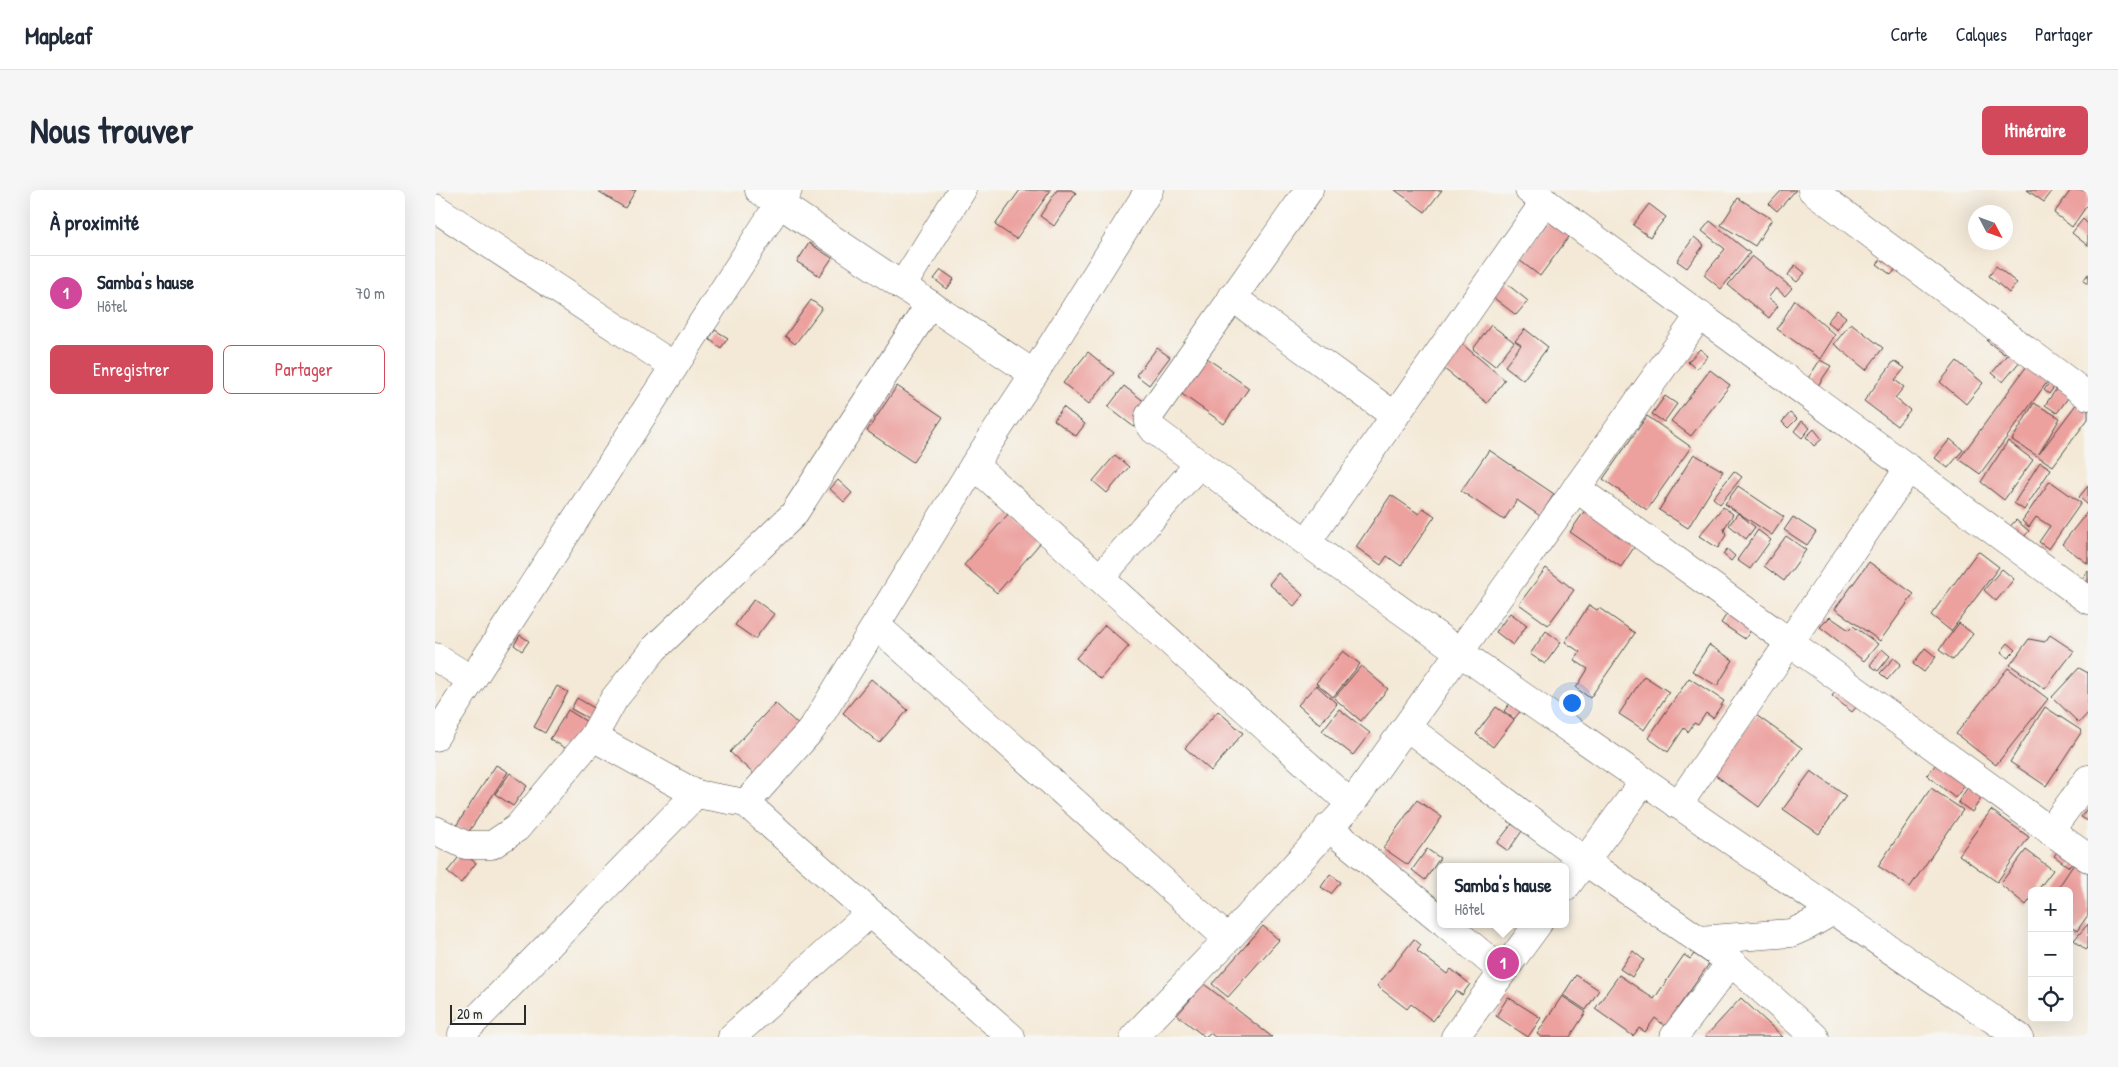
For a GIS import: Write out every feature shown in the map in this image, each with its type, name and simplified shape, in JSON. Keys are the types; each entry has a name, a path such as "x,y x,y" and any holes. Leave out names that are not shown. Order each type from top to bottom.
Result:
{"street":[{"path":"902,286 962,190"},
{"path":"746,803 812,729 877,626 974,464 1034,374 1149,190"},
{"path":"1309,190 1149,416 1149,423 1154,430 1458,652 1678,805 2019,1037"},
{"path":"1812,190 2088,396"},
{"path":"435,737 674,366 775,194 902,286 1034,374"},
{"path":"1307,542 1395,416 1537,196 2088,600"},
{"path":"435,208 674,366"},
{"path":"1232,297 1395,416"},
{"path":"435,830 465,845 492,845 517,828 593,737 613,699 654,649 793,515 930,304"},
{"path":"1134,1037 1228,939 1328,827 1351,804 1700,315"},
{"path":"974,464 1351,804"},
{"path":"1100,578 1199,464"},
{"path":"1678,805 1909,468"},
{"path":"1576,488 2088,858"},
{"path":"877,626 1228,939"},
{"path":"435,657 472,680"},
{"path":"1407,727 1586,862 1731,962 1815,1037"},
{"path":"593,737 696,794 746,803 1011,1037"},
{"path":"2050,831 2088,779"},
{"path":"1569,883 1644,781"},
{"path":"462,1034 696,794"},
{"path":"1328,827 1437,917"},
{"path":"1699,940 1791,933 1809,925 1833,910"},
{"path":"732,1037 870,913"},
{"path":"1451,928 1502,971"},
{"path":"1455,1037 1535,928"},
{"path":"1674,1037 1731,962"}],"building":[{"path":"599,190 636,190 625,208"},
{"path":"1020,190 1051,190 1016,239 995,225"},
{"path":"1057,190 1071,190 1076,193 1054,226 1040,216"},
{"path":"1395,190 1442,190 1425,212"},
{"path":"1782,190 1796,190 1777,211 1769,204"},
{"path":"2027,190 2053,190 2044,202"},
{"path":"2071,190 2088,190 2088,204 2072,227 2054,213"},
{"path":"1738,198 1772,219 1755,246 1721,225"},
{"path":"1649,204 1666,217 1650,237 1633,225"},
{"path":"1551,218 1571,234 1540,276 1519,260"},
{"path":"2083,219 2088,224 2088,246 2072,233"},
{"path":"1710,221 1750,253 1721,289 1704,275 1725,249 1702,231"},
{"path":"1694,237 1704,245 1687,268 1677,261"},
{"path":"809,243 832,258 820,276 797,262"},
{"path":"1885,255 1898,266 1891,275 1877,264"},
{"path":"1752,256 1792,288 1785,296 1776,288 1768,298 1778,306 1769,318 1728,285"},
{"path":"1795,265 1805,273 1797,282 1788,275"},
{"path":"1996,266 2017,283 2009,293 1989,276"},
{"path":"941,270 954,279 947,289 934,279"},
{"path":"2088,274 2088,284 2083,281"},
{"path":"1502,280 1528,301 1516,315 1490,295"},
{"path":"811,300 822,308 795,344 785,336"},
{"path":"1795,300 1835,335 1820,359 1777,329"},
{"path":"1837,310 1846,317 1837,330 1827,322"},
{"path":"1851,323 1883,348 1866,370 1834,344"},
{"path":"1491,325 1514,342 1495,366 1473,349"},
{"path":"1525,329 1548,347 1523,380 1505,366 1521,345 1515,341"},
{"path":"715,330 728,338 721,348 709,339"},
{"path":"1996,330 2013,344 2004,354 1987,341"},
{"path":"1462,344 1505,380 1487,403 1443,368"},
{"path":"1157,348 1170,357 1149,385 1136,375"},
{"path":"1700,349 1708,356 1696,369 1688,362"},
{"path":"2010,351 2021,360 2003,382 1992,373"},
{"path":"1088,352 1114,373 1089,404 1063,383"},
{"path":"1201,354 1249,388 1224,424 1175,389"},
{"path":"2032,359 2053,374 1980,474 1959,459"},
{"path":"1820,360 1831,366 1817,387 1807,380"},
{"path":"1894,361 1905,368 1895,380 1904,387 1895,398 1910,410 1897,426 1864,401"},
{"path":"1957,361 1983,383 1966,404 1940,382"},
{"path":"1710,370 1730,385 1691,436 1671,421"},
{"path":"2056,374 2061,378 2049,394 2044,390"},
{"path":"2062,381 2074,390 2057,413 2045,405"},
{"path":"897,386 943,417 913,462 867,431"},
{"path":"1124,386 1150,406 1134,427 1108,407"},
{"path":"2083,395 2088,399 2088,419 2053,466 2012,440 2034,403 2060,418 2039,454"},
{"path":"1665,396 1677,404 1664,422 1652,414"},
{"path":"1063,407 1085,424 1076,436 1054,420"},
{"path":"1790,413 1797,419 1788,428 1782,422"},
{"path":"1647,416 1691,447 1647,510 1603,479"},
{"path":"1802,421 1810,428 1802,438 1794,431"},
{"path":"1814,429 1822,439 1814,446 1806,437"},
{"path":"1950,439 1963,450 1948,468 1935,458"},
{"path":"2008,441 2033,460 2004,500 1981,482"},
{"path":"1489,450 1554,494 1540,516 1517,500 1504,520 1461,491"},
{"path":"1694,454 1723,471 1688,528 1659,510"},
{"path":"1115,455 1129,467 1107,493 1093,481"},
{"path":"2040,462 2051,469 2024,510 2014,503"},
{"path":"1734,471 1742,477 1720,504 1713,498"},
{"path":"838,480 852,493 844,502 830,489"},
{"path":"2050,481 2081,503 2049,549 2039,542 2050,526 2036,517 2029,527 2022,521"},
{"path":"1738,486 1784,517 1772,535 1725,504"},
{"path":"2088,486 2088,505 2079,497"},
{"path":"1391,495 1419,514 1423,508 1435,516 1401,566 1387,556 1381,565 1356,547"},
{"path":"1590,503 1641,537 1621,567 1570,532"},
{"path":"1723,507 1733,514 1724,529 1726,535 1718,548 1699,536"},
{"path":"2088,511 2088,564 2062,544"},
{"path":"1009,513 1042,541 997,593 964,565"},
{"path":"1738,513 1755,527 1746,539 1729,525"},
{"path":"1793,517 1816,532 1807,545 1784,530"},
{"path":"2016,520 2029,531 2016,546 2003,534"},
{"path":"1758,530 1771,540 1750,569 1737,560"},
{"path":"1786,536 1806,550 1784,581 1764,566"},
{"path":"1727,549 1735,556 1731,561 1723,554"},
{"path":"1978,551 1999,567 1951,631 1931,615"},
{"path":"1869,562 1914,594 1880,641 1835,609"},
{"path":"1546,568 1574,590 1548,625 1519,604"},
{"path":"2002,569 2014,579 1996,601 1984,590"},
{"path":"2088,571 2088,588 2080,582"},
{"path":"1278,573 1303,595 1294,606 1269,584"},
{"path":"754,599 774,614 755,639 735,625"},
{"path":"1589,605 1597,610 1599,608 1635,633 1590,698 1576,688 1588,669 1574,660 1580,652 1565,642"},
{"path":"1732,606 1756,623 1745,639 1721,623"},
{"path":"1510,613 1527,625 1513,645 1496,632"},
{"path":"1830,617 1849,630 1853,626 1878,644 1864,661 1820,627"},
{"path":"1959,623 1973,634 1953,660 1939,650"},
{"path":"1105,625 1129,646 1100,679 1076,658"},
{"path":"1546,631 1561,642 1545,664 1530,654"},
{"path":"520,635 529,641 522,651 514,645"},
{"path":"2050,635 2074,651 2045,689 2010,665 2029,639 2045,642"},
{"path":"2008,643 2016,650 2008,658 2001,652"},
{"path":"1709,645 1733,660 1717,686 1692,671"},
{"path":"1925,648 1936,657 1924,672 1913,664"},
{"path":"1882,649 1890,656 1878,671 1870,665"},
{"path":"1343,651 1360,664 1333,697 1316,683"},
{"path":"1894,658 1901,664 1887,680 1880,673"},
{"path":"1361,666 1388,689 1361,721 1334,698"},
{"path":"2008,668 2048,699 1996,765 1956,734"},
{"path":"2079,668 2088,673 2088,713 2079,723 2052,697"},
{"path":"1644,676 1669,692 1644,730 1619,714"},
{"path":"1689,678 1724,701 1713,718 1706,713 1698,725 1694,723 1688,732 1684,728 1668,752 1648,738"},
{"path":"871,679 908,710 879,743 843,713"},
{"path":"1841,684 1862,700 1852,712 1832,696"},
{"path":"1316,685 1337,704 1320,724 1298,705"},
{"path":"557,686 568,692 545,733 534,727"},
{"path":"1517,694 1528,702 1514,719 1504,711"},
{"path":"577,698 596,709 590,719 571,709"},
{"path":"775,703 805,731 760,780 730,752"},
{"path":"1496,707 1514,720 1493,747 1476,734"},
{"path":"2045,707 2082,731 2046,786 2010,762"},
{"path":"1339,709 1370,733 1353,755 1322,731"},
{"path":"568,710 592,725 575,754 550,739"},
{"path":"1218,711 1243,733 1211,771 1185,748"},
{"path":"1756,715 1802,748 1759,807 1714,774"},
{"path":"1942,757 1970,779 1955,798 1927,775"},
{"path":"496,765 508,772 468,833 456,826"},
{"path":"1811,771 1846,796 1819,834 1783,809"},
{"path":"510,773 527,786 513,806 495,794"},
{"path":"1972,781 1986,791 1972,812 1958,802"},
{"path":"1931,788 1963,810 1910,887 1878,866"},
{"path":"1417,800 1442,817 1408,865 1383,848"},
{"path":"2088,807 2088,821 2081,817"},
{"path":"1991,810 2029,837 1997,882 1959,855"},
{"path":"1512,824 1522,831 1508,851 1497,843"},
{"path":"2063,844 2078,856 2069,867 2054,856"},
{"path":"1427,849 1440,858 1425,880 1412,870"},
{"path":"2026,850 2053,870 2040,887 2028,887 2028,902 2026,905 2000,884"},
{"path":"462,853 476,863 461,883 447,872"},
{"path":"2078,858 2088,864 2088,915 2077,931 2073,928 2073,887 2059,887"},
{"path":"1330,874 1341,882 1331,894 1321,887"},
{"path":"2088,924 2088,948 2086,950 2074,940"},
{"path":"1263,926 1279,940 1228,997 1212,984"},
{"path":"1414,939 1421,945 1417,951 1447,974 1451,969 1470,984 1462,995 1456,991 1433,1021 1411,1004 1407,1009 1377,986"},
{"path":"1633,951 1644,960 1632,977 1620,969"},
{"path":"1694,954 1709,964 1665,1026 1655,1018 1645,1032 1639,1028 1633,1036 1595,1009 1619,975 1654,999 1684,955 1690,959"},
{"path":"1576,975 1599,990 1586,1010 1563,995"},
{"path":"1204,984 1272,1037 1215,1037 1210,1033 1205,1037 1177,1015"},
{"path":"1562,996 1586,1012 1570,1037 1541,1037 1537,1034"},
{"path":"1508,997 1541,1018 1528,1037 1496,1016"},
{"path":"1741,998 1783,1037 1705,1037"}],"place":[{"name":"Samba's hause","path":"1503,963"}]}
